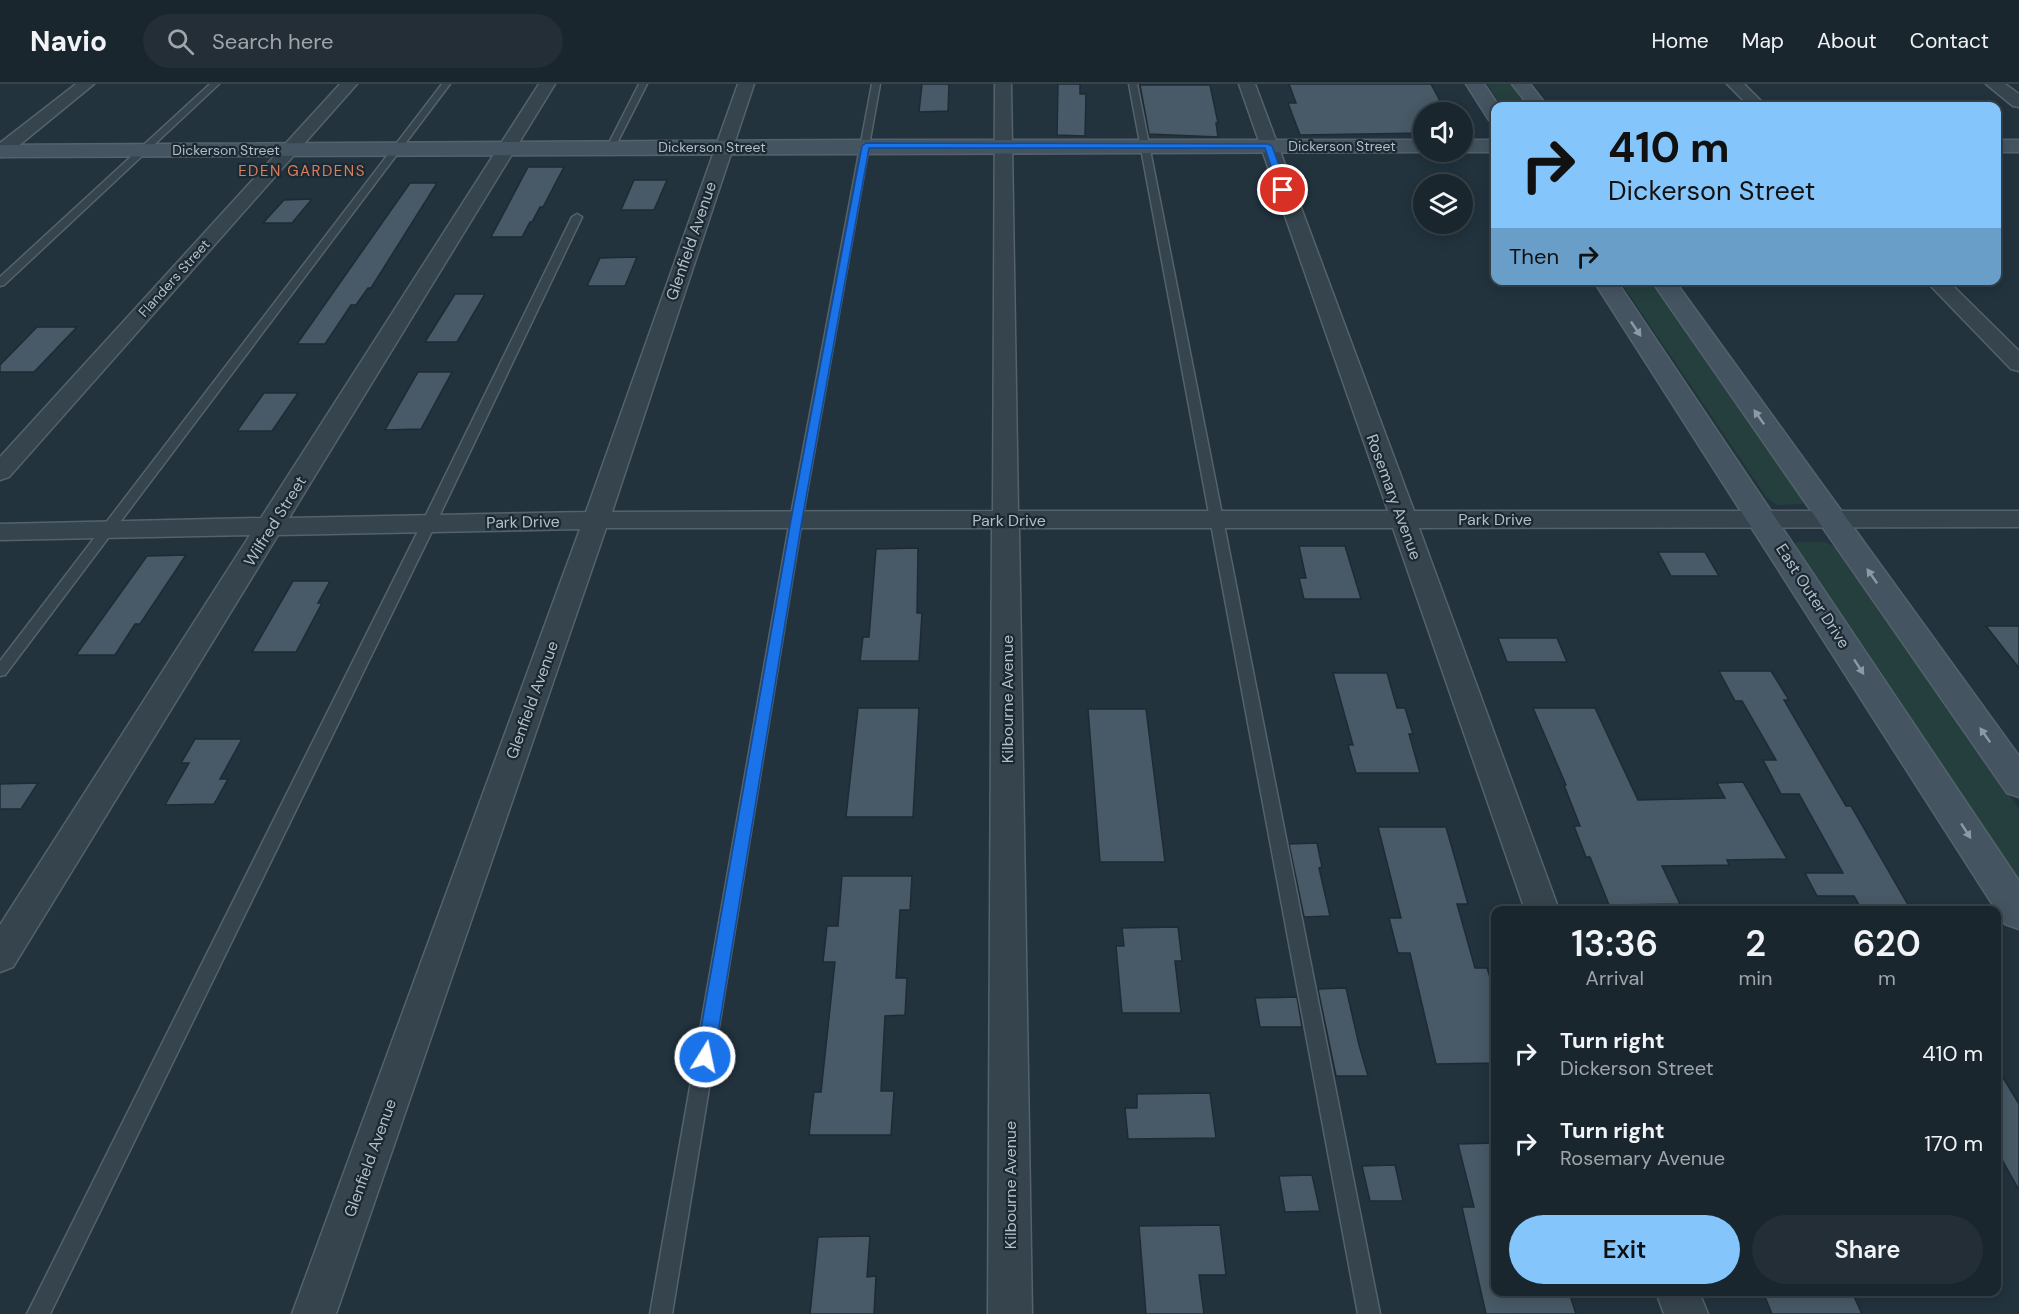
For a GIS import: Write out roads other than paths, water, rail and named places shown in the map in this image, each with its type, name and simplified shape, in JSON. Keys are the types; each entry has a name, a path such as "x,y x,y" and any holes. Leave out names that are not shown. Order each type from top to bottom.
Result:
{"street":[{"path":"0,152 86,84"},
{"name":"Flanders Street","path":"0,472 349,84"},
{"name":"Wilfred Street","path":"0,956 547,84"},
{"name":"Glenfield Avenue","path":"314,1314 596,520 746,84"},
{"name":"Kilbourne Avenue","path":"1003,84 1010,1314"},
{"name":"Rosemary Avenue","path":"1247,84 1541,906"},
{"path":"1475,84 1491,108"},
{"path":"1521,84 1535,102"},
{"path":"1735,84 1754,102"},
{"path":"1994,84 2019,102"},
{"name":"Dickerson Street","path":"0,152 611,147 1413,146"},
{"path":"1473,146 1491,146"},
{"path":"2001,146 2019,146"},
{"name":"East Outer Drive","path":"1607,285 2019,913"},
{"path":"1666,285 2019,783"},
{"path":"1940,285 2019,364"},
{"name":"Park Drive","path":"0,532 596,520 2019,519"},
{"path":"1679,1296 1686,1314"}],"lane":[{"path":"0,283 215,84"},
{"path":"0,670 446,84"},
{"path":"611,147 643,84"},
{"path":"661,1314 796,520 876,84"},
{"path":"1133,84 1369,1314"},
{"path":"38,1314 429,524 577,218"}],"district":[{"name":"EDEN GARDENS","path":"302,171"}]}
